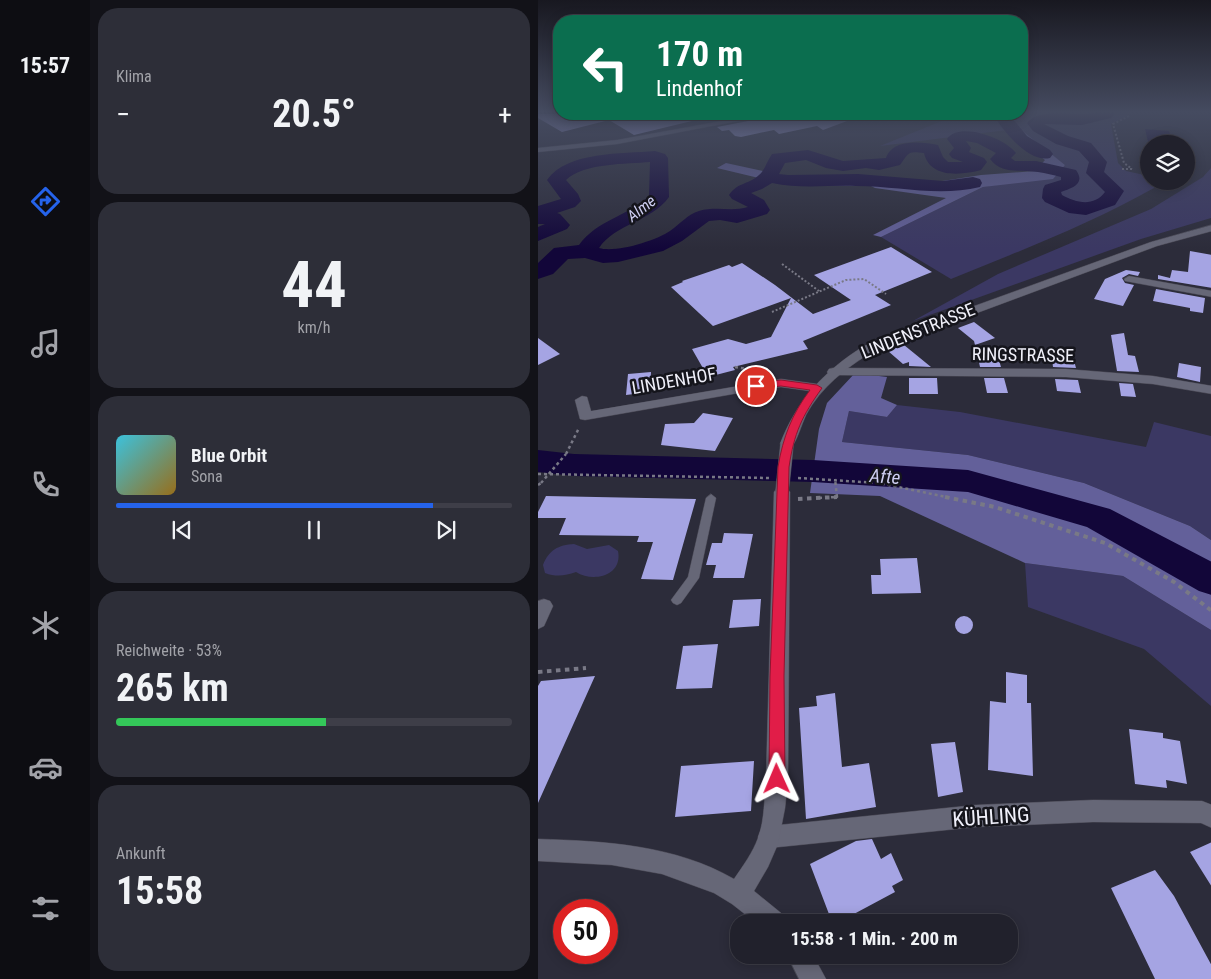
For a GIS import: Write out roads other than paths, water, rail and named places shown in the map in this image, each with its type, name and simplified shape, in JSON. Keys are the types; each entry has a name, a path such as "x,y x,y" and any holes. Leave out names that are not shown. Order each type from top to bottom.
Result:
{"street":[{"name":"LINDENSTRASSE","path":"738,894 754,869 769,837 774,809 777,779 787,444 793,426 803,407 817,388 833,372 850,360 886,341 1154,244 1180,235 1212,228"},
{"path":"1129,279 1212,294"},
{"name":"RINGSTRASSE","path":"833,372 1066,373 1153,380 1212,390"},
{"name":"LINDENHOF","path":"582,400 585,416 756,386 781,383 817,388"},
{"name":"KÜHLING","path":"769,837 976,816 1093,811 1202,812 1212,817"},
{"path":"538,850 621,855 666,864 701,876 738,894 762,914"},
{"path":"804,964 812,979"}],"lane":[{"path":"677,600 693,578 711,498"}],"waterway":[{"name":"Alme","path":"538,213 571,201 569,194 556,180 565,171 581,164 639,158"},
{"name":"Alme","path":"586,251 601,233 641,212 659,197 658,158"},
{"name":"Alme","path":"586,251 603,256 618,255 655,246 675,237 703,216 720,214 737,217 760,210 757,204 739,195 742,190 765,180 778,158 781,158"},
{"name":"Alme","path":"815,158 843,166 866,163 879,165 894,161 895,158"},
{"name":"Alme","path":"934,158 937,162 947,168 975,166 978,162 967,158"},
{"name":"Alme","path":"1001,158 999,159 1012,166 1036,166 1070,174 1070,183 1052,189 1052,198 1069,207 1086,209 1108,201 1115,191 1095,173 1098,162 1094,158"},
{"name":"Alme","path":"769,177 788,181 858,180 943,187 973,183"},
{"name":"Alme","path":"538,213 538,218"},
{"name":"Alme","path":"538,218 553,218 560,225 538,235"},
{"name":"Alme","path":"538,272 545,269 562,253 586,251"},
{"name":"Afte","path":"538,461 574,465 813,471 968,481 1098,518 1212,580"}]}
